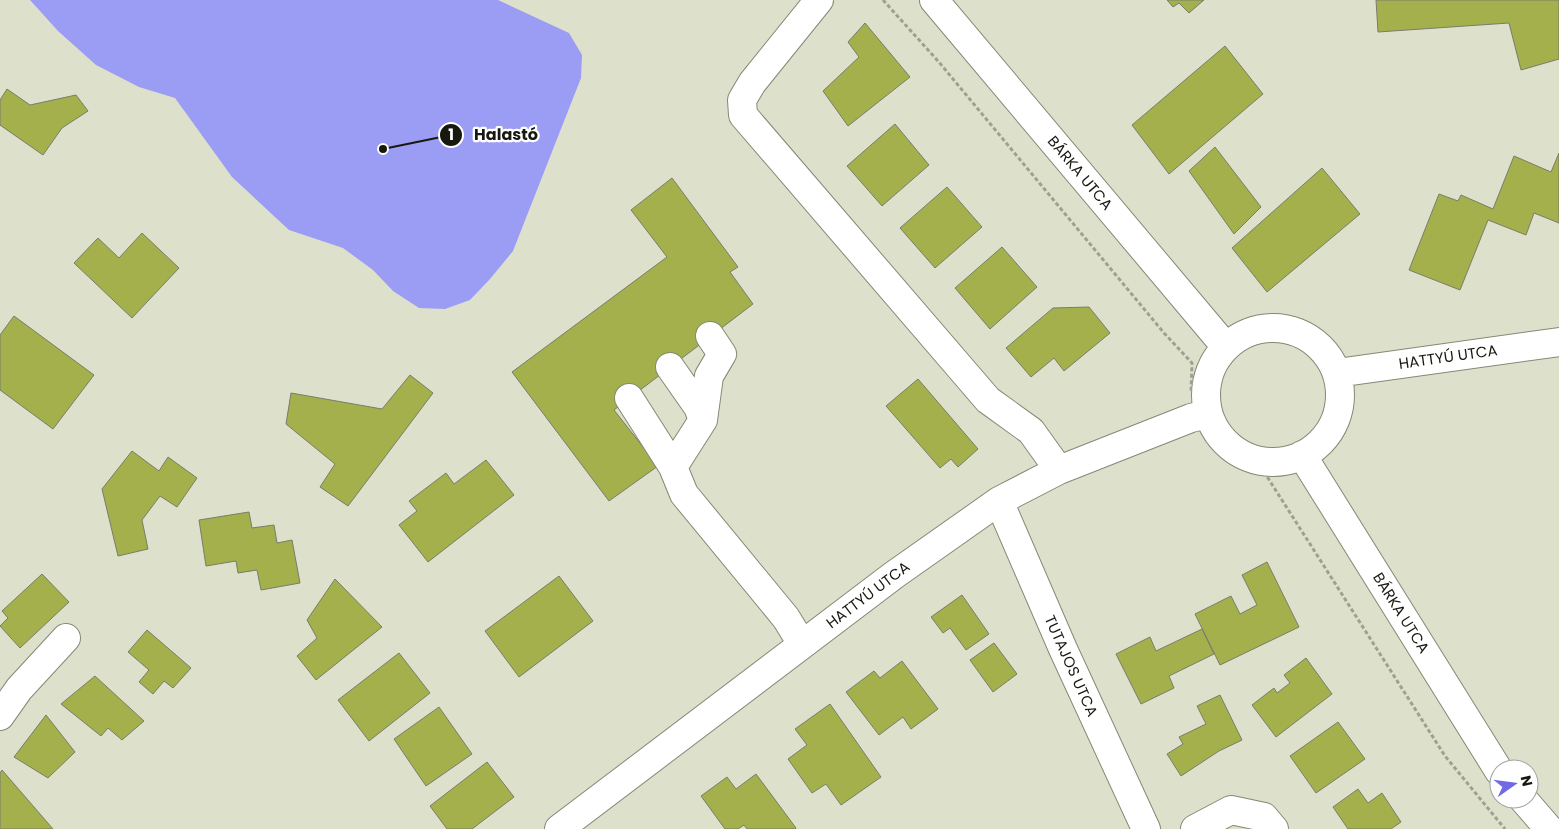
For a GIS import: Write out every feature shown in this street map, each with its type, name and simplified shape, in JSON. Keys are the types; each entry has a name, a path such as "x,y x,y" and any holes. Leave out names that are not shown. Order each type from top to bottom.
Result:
{"street":[{"path":"819,0 752,83 742,100 743,115 988,400 1031,432 1059,470"},
{"name":"BÁRKA UTCA","path":"934,0 1226,347"},
{"path":"1282,328 1302,334 1319,346 1336,373 1340,404 1333,425 1320,443 1302,456 1282,462 1261,461 1242,454 1225,442 1208,414 1207,384 1214,364 1226,347 1242,335 1262,329 1282,328"},
{"path":"673,466 703,420 710,376 722,354 710,336"},
{"name":"HATTYÚ UTCA","path":"1336,373 1559,342"},
{"path":"670,367 698,407 703,420"},
{"path":"629,398 664,456 673,466 684,494 786,618 802,644"},
{"name":"HATTYÚ UTCA","path":"559,829 894,575 999,501 1059,470 1191,418 1208,414"},
{"name":"BÁRKA UTCA","path":"1302,456 1491,759"},
{"name":"TUTAJOS UTCA","path":"999,501 1063,649 1146,829"},
{"path":"0,716 19,689 66,638"},
{"path":"1532,809 1549,829"},
{"path":"1196,829 1231,810 1264,817 1274,829"}],"path":[{"path":"883,0 938,61 1158,325 1192,363"},
{"path":"1241,461 1266,475 1445,756 1505,829"}],"water":[{"path":"30,0 498,0 569,33 582,55 581,78 513,251 470,300 445,309 419,308 393,291 373,270 343,248 289,230 232,177 175,98 139,87 96,65 58,31"}],"building":[{"path":"1167,0 1204,0 1189,13 1179,3 1173,7"},
{"path":"1376,0 1559,0 1559,59 1521,70 1509,23 1378,32"},
{"path":"865,23 910,77 848,126 823,91 859,57 848,42"},
{"path":"1225,46 1263,94 1169,174 1132,125"},
{"path":"7,89 30,105 76,95 88,111 62,128 43,155 0,125 0,100"},
{"path":"895,124 929,165 882,206 847,166"},
{"path":"1215,147 1261,207 1234,234 1189,171"},
{"path":"1559,153 1559,223 1534,213 1526,235 1488,220 1460,290 1409,270 1439,194 1458,201 1461,195 1493,209 1514,156 1551,172"},
{"path":"1322,168 1360,214 1267,292 1232,248"},
{"path":"672,178 738,267 730,272 753,304 614,410 658,466 609,501 512,372 667,257 631,210"},
{"path":"947,187 982,227 935,268 900,228"},
{"path":"142,233 179,268 132,318 74,263 98,238 119,258"},
{"path":"1002,247 1037,287 990,329 955,288"},
{"path":"1089,307 1110,333 1064,371 1054,358 1031,377 1006,348 1053,308"},
{"path":"14,316 94,375 53,429 0,390 0,335"},
{"path":"410,375 433,393 348,506 320,487 335,464 286,424 291,393 382,409"},
{"path":"918,379 978,449 958,467 951,459 940,468 886,406"},
{"path":"132,451 159,471 168,457 197,478 177,507 160,496 142,520 148,549 118,556 102,489"},
{"path":"486,460 514,495 428,562 399,525 417,511 409,501 446,473 454,484"},
{"path":"249,512 252,528 274,525 277,543 292,540 300,583 261,590 257,570 238,573 236,561 206,566 199,520"},
{"path":"1267,562 1299,627 1220,665 1195,614 1231,596 1240,614 1257,605 1242,575"},
{"path":"42,574 69,602 20,648 0,626 8,618 2,611"},
{"path":"559,576 593,621 519,677 485,631"},
{"path":"335,579 382,627 316,680 297,656 317,638 307,620"},
{"path":"962,595 989,634 966,650 950,628 943,633 931,617"},
{"path":"1202,629 1214,654 1169,676 1174,688 1141,704 1116,654 1150,637 1156,651"},
{"path":"147,630 191,668 173,688 164,681 153,694 139,682 149,670 128,652"},
{"path":"994,643 1017,674 993,692 970,660"},
{"path":"399,653 430,693 369,741 338,700"},
{"path":"1306,658 1332,694 1276,737 1252,705 1274,688 1277,693 1290,683 1284,675"},
{"path":"902,661 938,709 911,729 903,717 879,735 846,692 874,671 880,678"},
{"path":"95,676 144,721 122,740 108,728 101,736 61,704"},
{"path":"1220,695 1242,740 1219,751 1181,776 1167,754 1183,744 1179,737 1206,724 1197,706"},
{"path":"830,704 881,777 841,805 826,784 812,793 788,759 807,745 795,729"},
{"path":"439,707 472,754 426,786 394,739"},
{"path":"46,715 75,752 48,778 14,757"},
{"path":"1338,722 1365,759 1316,793 1290,756"},
{"path":"487,762 514,797 472,829 447,829 430,806"},
{"path":"2,770 53,829 0,829 0,773"},
{"path":"756,774 795,829 747,829 744,825 738,829 725,829 701,796 727,777 736,789"},
{"path":"1358,789 1368,803 1382,793 1401,822 1391,829 1348,829 1333,807"}],"place":[{"name":"Halastó","path":"383,149"}]}
